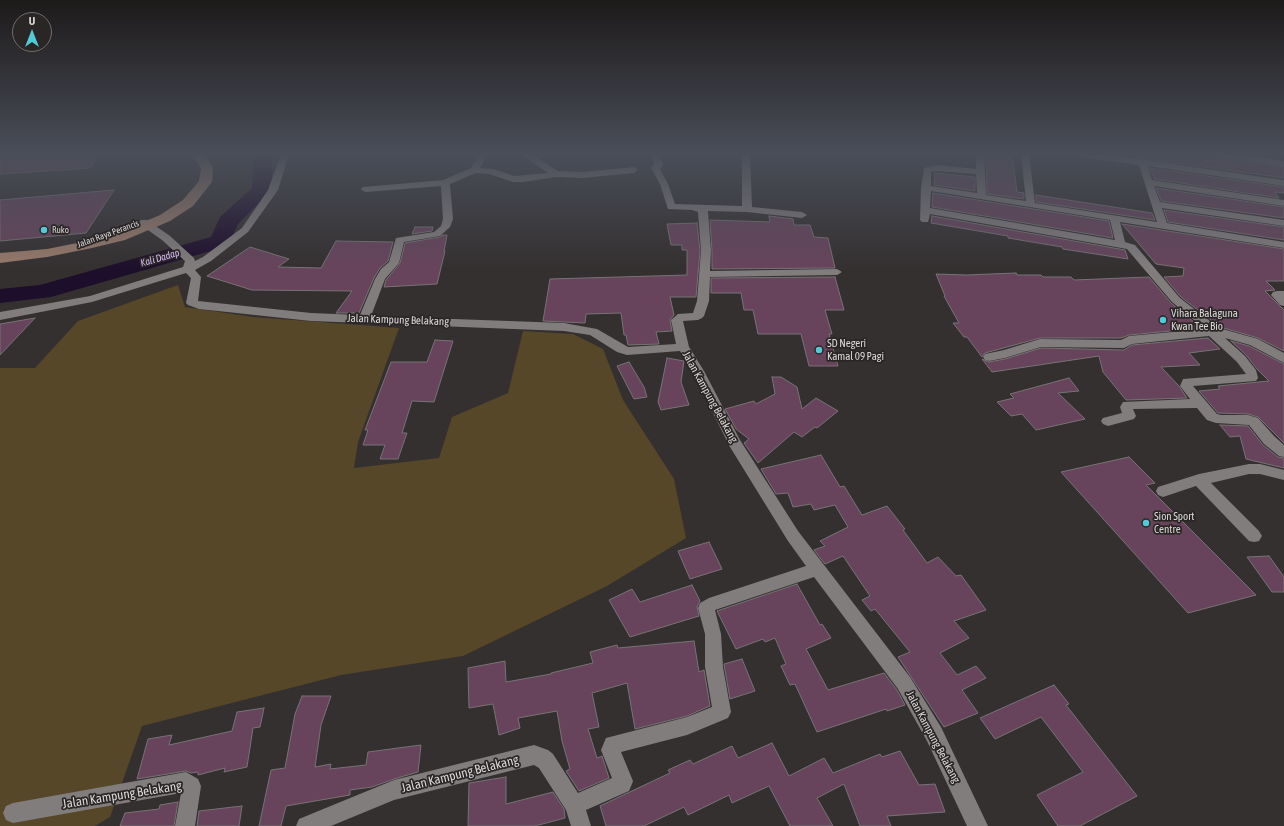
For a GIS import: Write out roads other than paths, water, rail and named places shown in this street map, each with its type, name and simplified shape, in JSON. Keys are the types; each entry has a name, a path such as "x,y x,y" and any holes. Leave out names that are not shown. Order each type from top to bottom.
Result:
{"street":[{"name":"Jalan Raya Perancis","path":"146,224 179,201 186,193"},
{"name":"Jalan Raya Perancis","path":"0,258 47,253 120,237 178,210 197,193"},
{"path":"0,316 92,299 207,259 245,230 271,193"},
{"path":"364,320 380,279 385,271 394,263 400,240 437,234 446,226 448,219 446,193"},
{"path":"667,193 671,207 747,209 802,215"},
{"path":"747,193 747,209"},
{"path":"926,193 925,215 1121,244 1127,245 1133,249 1155,277 1176,300 1214,332 1241,359 1253,376 1252,378 1187,382 1186,386 1209,414 1216,419 1253,421 1269,440 1284,452"},
{"path":"954,193 1284,246"},
{"path":"982,193 982,197"},
{"path":"1030,193 1031,205"},
{"path":"1152,193 1163,226"},
{"path":"1216,193 1284,203"},
{"path":"1156,204 1284,223"},
{"path":"683,347 677,320 682,317 696,317 699,315 704,301 706,251 703,211 698,208"},
{"path":"1114,218 1121,244"},
{"path":"146,224 166,238 189,264"},
{"name":"Jalan Kampung Belakang","path":"189,264 196,277 192,303 199,306 288,315 364,320 430,321 564,327 593,332 627,351 683,347 698,371 739,450 793,536 904,683 934,734 978,826"},
{"path":"705,274 837,272"},
{"path":"1284,294 1276,295 1284,304"},
{"path":"988,357 1005,354 1040,343 1124,344 1129,340 1214,332 1244,338 1282,355"},
{"path":"1108,421 1130,416 1126,407 1128,405 1200,403"},
{"path":"1163,491 1199,480 1254,468 1284,475"},
{"path":"1199,480 1254,536"},
{"path":"574,805 622,784 623,781 610,750 613,745 688,726 722,712 714,667 713,634 706,608 709,605 818,569"},
{"name":"Jalan Kampung Belakang","path":"306,826 394,790 534,755 541,757 546,761 574,805 582,826"},
{"name":"Jalan Kampung Belakang","path":"13,813 186,782 191,786 191,792 185,826"}],"waterway":[{"name":"Kali Dadap","path":"0,296 42,292 220,241 228,222 259,193"}],"place":[{"name":"Ruko","path":"44,230"},
{"name":"Vihara Balaguna Kwan Tee Bio","path":"1163,320"},
{"name":"SD Negeri Kamal 09 Pagi","path":"819,350"},
{"name":"Sion Sport Centre","path":"1146,523"}]}
